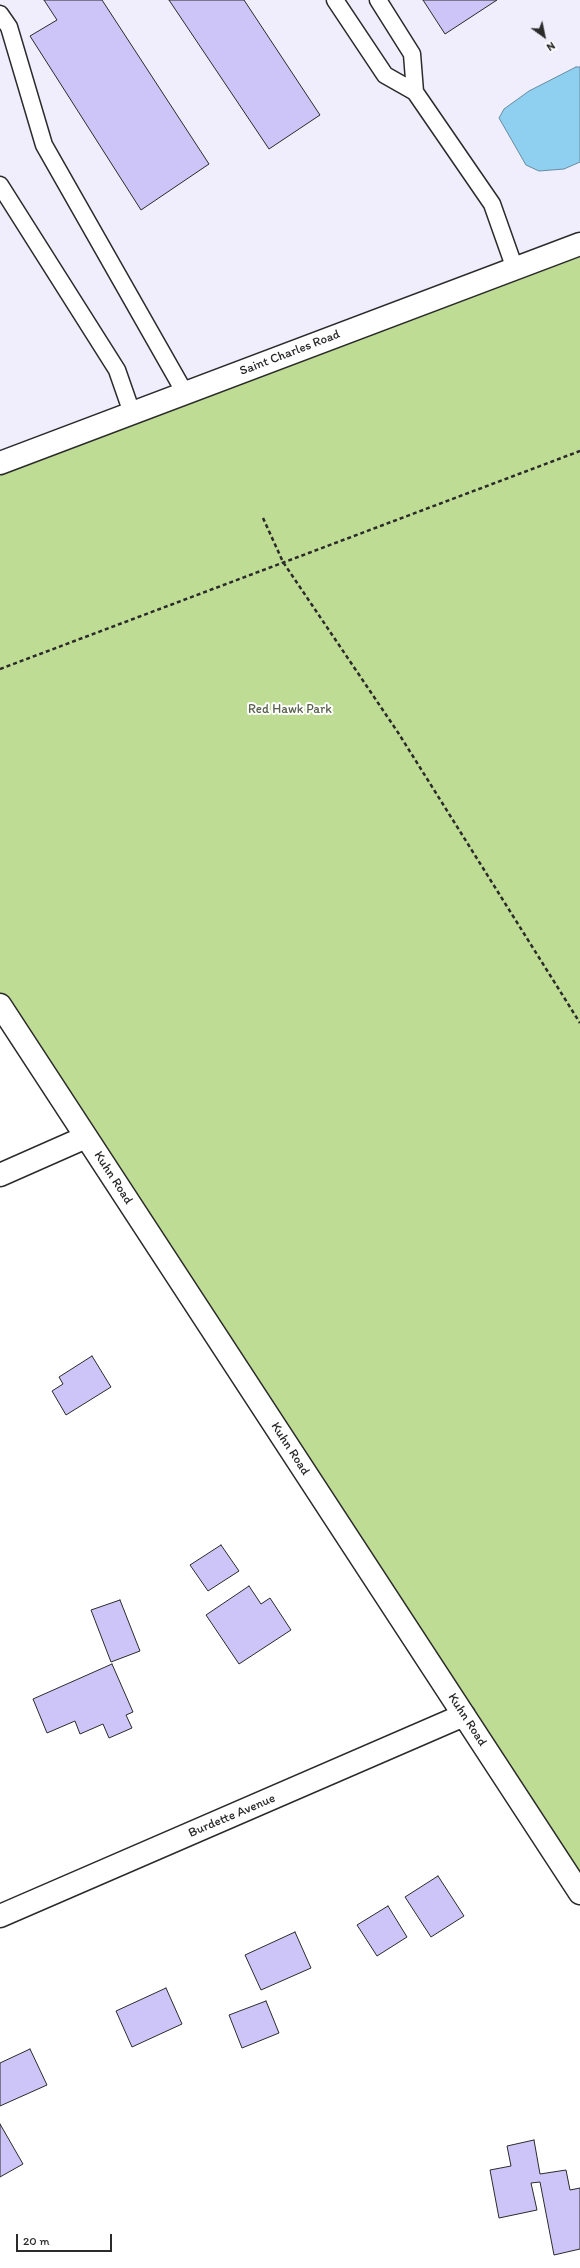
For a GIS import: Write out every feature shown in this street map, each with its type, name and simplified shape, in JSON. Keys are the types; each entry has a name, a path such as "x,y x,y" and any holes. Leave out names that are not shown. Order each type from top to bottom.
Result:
{"street":[{"name":"Saint Charles Road","path":"0,463 580,244"},
{"name":"Kuhn Road","path":"0,1005 580,1893"},
{"path":"0,1175 86,1137"},
{"name":"Burdette Avenue","path":"0,1916 464,1715"}],"lane":[{"path":"335,0 385,75 415,92 492,204 515,269"},
{"path":"378,0 412,54 415,92"},
{"path":"0,14 9,27 44,145 185,393"},
{"path":"0,185 117,370 132,413"}],"path":[{"path":"0,669 580,451"},
{"path":"263,518 283,562 399,734 580,1023"}],"shaded area":[{"path":"0,0 580,0 580,237 0,453"}],"green space":[{"name":"Red Hawk Park","path":"580,244 580,1881 0,1004 0,460"}],"water":[{"path":"576,67 580,67 580,162 564,169 539,171 526,165 499,118 504,109 529,91"}],"building":[{"path":"44,0 102,0 209,164 141,210 30,36 57,20"},
{"path":"169,0 244,0 320,115 269,149"},
{"path":"423,0 497,0 445,34"},
{"path":"92,1356 111,1387 66,1415 52,1391 63,1384 59,1377"},
{"path":"221,1545 239,1571 208,1591 190,1565"},
{"path":"249,1586 261,1604 270,1598 291,1630 239,1664 206,1615"},
{"path":"120,1600 140,1651 111,1662 91,1610"},
{"path":"112,1664 133,1712 126,1715 132,1728 109,1738 103,1724 80,1734 75,1721 47,1733 33,1699"},
{"path":"438,1876 464,1916 431,1937 405,1897"},
{"path":"388,1906 407,1937 377,1956 357,1925"},
{"path":"295,1932 311,1968 261,1990 245,1955"},
{"path":"166,1988 182,2024 132,2047 116,2011"},
{"path":"266,2001 279,2033 242,2048 229,2015"},
{"path":"30,2049 47,2085 0,2106 0,2063"},
{"path":"0,2124 23,2164 0,2177"},
{"path":"534,2140 540,2174 566,2170 570,2190 580,2188 580,2249 554,2255 540,2182 531,2183 537,2210 499,2218 490,2170 511,2166 507,2146"}]}
